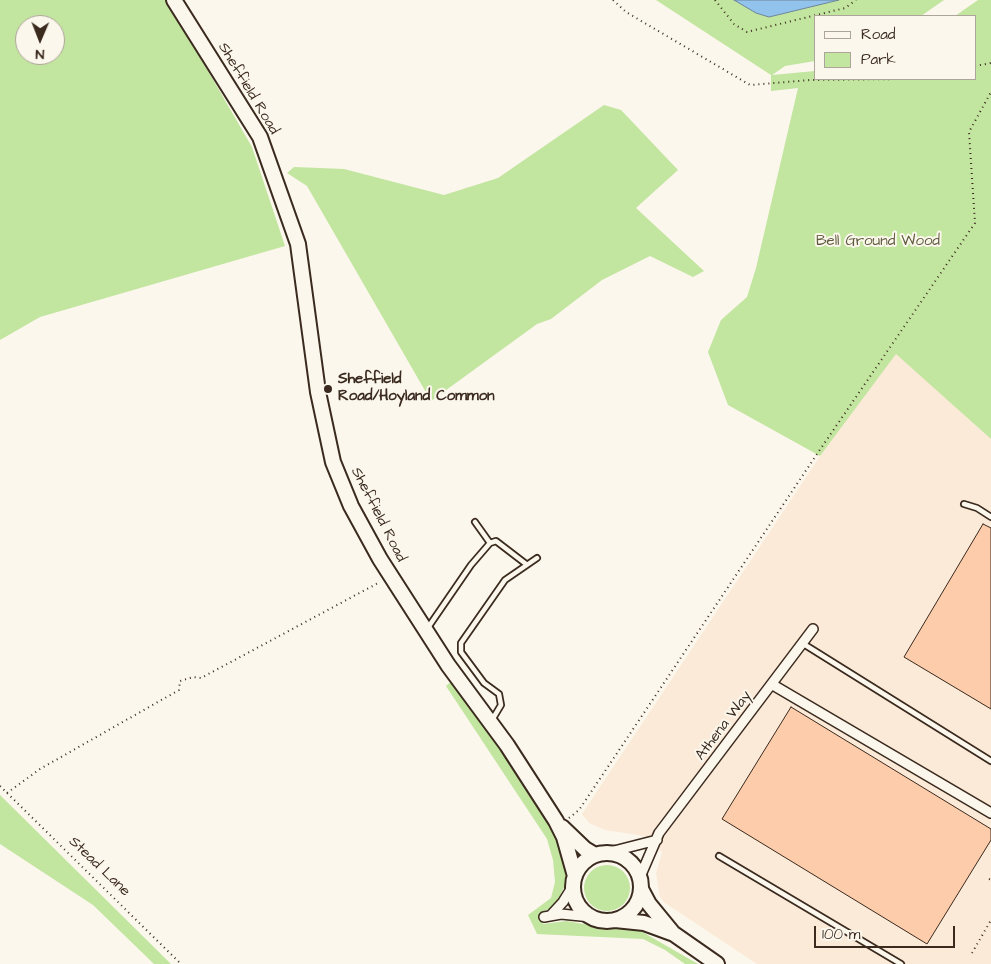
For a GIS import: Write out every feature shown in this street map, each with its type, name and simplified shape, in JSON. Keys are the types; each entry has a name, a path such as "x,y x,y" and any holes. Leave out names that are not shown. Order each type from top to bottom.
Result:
{"main road":[{"name":"Sheffield Road","path":"174,0 260,137 298,244 318,392 333,462 351,506 391,576 427,629 448,665 490,722 559,823 585,850 600,854"},
{"name":"Sheffield Road","path":"559,823 574,881"},
{"path":"674,934 650,904 635,867 627,859 617,854 600,854 585,861 574,881 578,904 591,917 602,920 644,922 674,934 717,964"},
{"path":"613,920 624,916 633,909 639,900 640,883"}],"street":[{"name":"Athena Way","path":"640,883 659,832 773,685 813,629"},
{"path":"773,685 991,813"},
{"path":"600,854 657,840"},
{"path":"574,881 563,902 548,916 591,917"}],"lane":[{"path":"964,504 977,508 991,516"},
{"path":"474,522 490,543"},
{"path":"427,629 470,565 490,543 496,541 526,564"},
{"path":"490,722 501,705 499,694 484,684 461,652 461,643 505,580 537,558"},
{"path":"802,643 991,761"},
{"path":"719,856 901,964"}],"path":[{"path":"613,0 626,12 750,85 814,80"},
{"path":"715,0 734,24 747,32 814,16"},
{"path":"816,15 845,8 856,0"},
{"path":"976,66 991,64"},
{"path":"559,823 579,810 817,454 975,223 969,132 991,92"},
{"path":"7,793 40,769 179,690 180,681 193,677 201,678 391,576"},
{"name":"Stead Lane","path":"0,786 181,964"},
{"path":"972,953 991,920"}],"shaded area":[{"path":"896,353 991,439 991,964 757,964 665,903 660,897 656,874 662,852 644,836 605,830 589,823 582,814 820,456"}],"green space":[{"path":"0,0 167,0 252,147 285,246 40,317 0,340"},
{"name":"Bell Ground Wood","path":"656,0 944,0 922,15 814,15 814,61 785,66 772,75 814,71 814,80 976,80 976,15 956,15 978,0 991,0 991,439 896,354 820,456 728,405 708,352 721,320 747,297 756,268 798,88 771,91 771,75"},
{"path":"604,105 621,110 678,170 636,208 704,271 693,277 650,256 602,280 551,319 537,324 431,401 307,186 287,173 294,167 344,169 444,195 498,178"},
{"path":"453,680 556,827 567,871 567,881 557,902 549,909 539,913 543,924 567,921 594,926 639,927 639,930 698,964 685,964 665,950 643,939 537,934 528,915 551,898 555,882 553,860 547,839 446,686"},
{"path":"0,795 171,964 154,964 93,905 0,844"},
{"path":"602,865 612,865 624,871 629,879 629,897 624,905 616,910 602,911 594,908 587,901 584,893 584,883 587,875 594,868"}],"water":[{"path":"734,0 839,0 769,17 756,13"}],"building":[{"path":"983,524 991,528 991,709 904,657"},
{"path":"791,707 991,829 991,840 927,944 722,819"}],"place":[{"name":"Sheffield Road/Hoyland Common","path":"328,389"}]}
